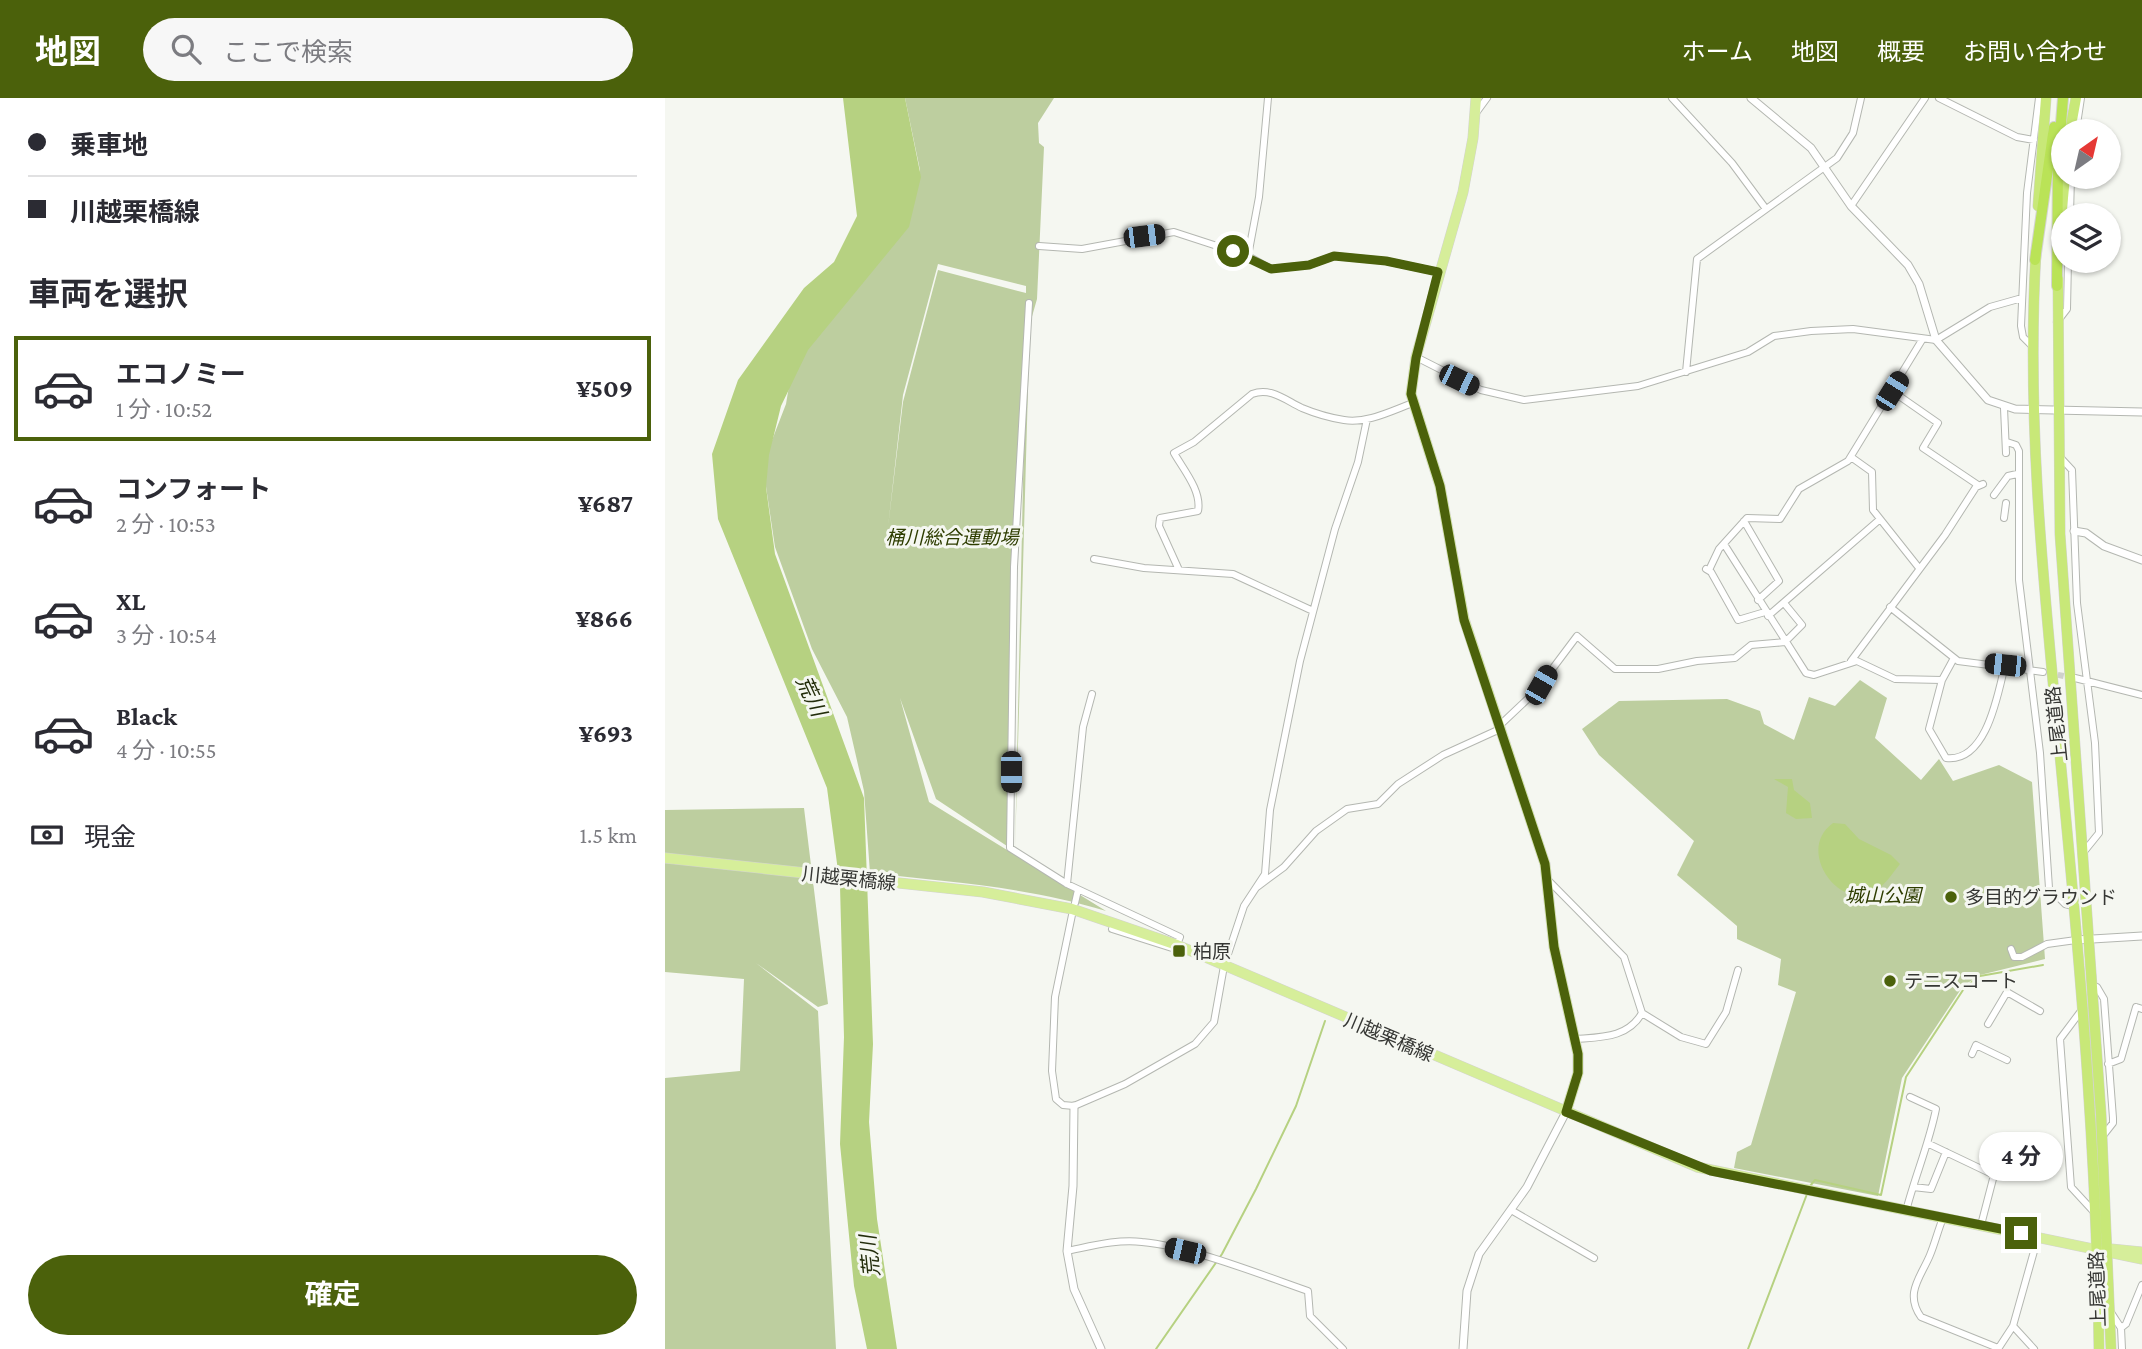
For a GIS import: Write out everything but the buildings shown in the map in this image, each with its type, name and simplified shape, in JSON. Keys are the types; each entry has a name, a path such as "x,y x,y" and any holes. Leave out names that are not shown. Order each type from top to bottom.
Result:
{"highway":[{"name":"上尾道路","path":"2046,98 2035,260 2033,347 2042,580 2073,906 2091,985 2102,1136 2099,1349"},
{"path":"2035,260 2057,98"},
{"path":"2057,286 2057,190 2063,98"},
{"path":"2072,119 2076,98"},
{"name":"上尾道路","path":"2064,189 2057,286 2057,455 2082,854 2081,1012 2088,1076 2094,1212 2109,1309 2111,1349"}],"main road":[{"path":"1476,98 1463,192 1438,272 1411,382 1413,403 1440,486 1464,620 1540,847 1548,880 1554,947 1576,1039 1578,1073 1566,1112"},
{"name":"川越栗橋線","path":"665,858 983,892 1052,904 1177,945 1566,1112 1711,1171 2142,1259"},
{"name":"川越栗橋線","path":"2101,1249 2142,1252"}],"street":[{"path":"1248,256 1259,197 1268,98"},
{"path":"1475,113 1487,98"},
{"path":"1672,98 1732,163 1766,209"},
{"path":"1751,98 1811,148 1851,206 1908,265 1919,284 1936,340 1988,400 2004,408 2142,412"},
{"path":"1686,372 1697,259 1837,158 1853,133 1861,98"},
{"path":"1851,206 1924,98"},
{"path":"1938,98 2017,137 2034,140"},
{"path":"2033,347 2021,332 2027,193 2039,98"},
{"path":"2078,119 2081,98"},
{"path":"1039,246 1082,249 1174,232 1248,256 1271,269 1309,265 1334,256 1386,261 1438,272"},
{"path":"2057,322 2067,309 2068,273"},
{"path":"1416,358 1481,390 1517,400 1628,387 1748,352 1774,337 1811,331 1853,329 1936,340 1990,307 2022,298"},
{"path":"1029,303 1014,567 1010,848 1067,884 1180,937 1175,949 1112,929"},
{"path":"1879,520 1784,603 1766,614 1738,620 1708,569 1724,544 1744,521 1754,516 1780,519 1799,489 1834,472 1851,457 1922,340"},
{"path":"1179,570 1159,526 1160,519 1198,511 1199,506 1191,481 1174,453 1194,442 1231,409 1262,390 1289,399 1302,408 1347,421 1367,419 1413,403"},
{"path":"1851,661 1980,484 1923,448 1938,423 1892,391"},
{"path":"2004,408 2006,453"},
{"path":"1072,915 1055,998 1052,1071 1056,1099 1063,1105 1074,1106 1125,1084 1195,1044 1214,1022 1224,967 1244,906 1265,874 1270,810 1287,719 1313,611 1358,462 1367,419"},
{"path":"2007,442 2018,447 2019,580 2040,753 2049,888 2066,904 2073,906"},
{"path":"2057,455 2071,470 2078,621 2095,743 2099,826 2097,837 2082,854"},
{"path":"1851,457 1872,472 1872,506 1879,520 1919,568"},
{"path":"1994,495 2008,476 2017,474"},
{"path":"2004,518 2006,503"},
{"path":"1744,521 1779,581 1758,600"},
{"path":"2074,531 2086,533 2104,546 2142,559"},
{"path":"1724,544 1805,673 1814,675 1851,661 1861,661 1895,679 1943,680"},
{"path":"1094,559 1233,574 1313,611"},
{"path":"1257,887 1284,867 1316,831 1347,809 1378,804 1398,784 1443,755 1500,727 1541,685 1555,662 1577,636 1615,669 1658,669 1697,661 1735,658 1751,645 1785,642 1802,625 1784,603"},
{"path":"1890,607 1954,659 2043,672"},
{"path":"1954,659 1943,680 1929,729 1945,758 1951,759 1963,754 1987,730 2005,665"},
{"path":"2075,678 2142,695"},
{"path":"1067,884 1083,727 1092,694"},
{"path":"1548,880 1624,957 1642,1013 1681,1037 1706,1044 1726,1012 1738,970"},
{"path":"1075,904 1079,890"},
{"path":"2011,950 2014,957 2022,957 2047,944 2081,939 2142,936"},
{"path":"2091,985 2097,987 2104,999 2113,1123 2102,1136"},
{"path":"1988,1024 2007,992 2040,1011"},
{"path":"2108,1064 2121,1059 2136,1007 2142,1009"},
{"path":"2081,1012 2060,1039 2071,1187 2094,1212"},
{"path":"1576,1039 1622,1032 1632,1027 1642,1013"},
{"path":"1972,1054 1976,1045 2007,1060"},
{"path":"1906,1211 1929,1144 1936,1109 1910,1097"},
{"path":"1074,1106 1073,1186 1067,1251 1074,1289 1101,1349"},
{"path":"1463,1349 1464,1312 1471,1275 1486,1241 1511,1210 1539,1166 1566,1112"},
{"path":"2113,1123 2123,1123"},
{"path":"1929,1144 1994,1175 1981,1225"},
{"path":"1913,1186 1931,1189 1946,1152"},
{"path":"1511,1210 1594,1258"},
{"path":"1943,1218 1930,1256 1915,1282 1916,1310 1921,1317 1998,1349 2013,1326 2038,1237"},
{"path":"1067,1251 1116,1241 1144,1242 1185,1251 1308,1291 1310,1315 1343,1349"},
{"path":"2121,1328 2126,1324 2142,1285"},
{"path":"2109,1309 2121,1328 2122,1349"},
{"path":"2013,1326 2034,1349"}],"green space":[{"name":"桶川総合運動場","path":"905,98 1054,98 1038,123 1039,143 1044,147 1037,299 1031,320 1029,352 1015,852 1026,345 1014,567 1010,848 936,799 900,698 929,802 1106,911 1019,891 870,873 864,791 847,717 812,649 775,547 765,480 769,448 786,404 791,374 807,343 908,220 920,170","holes":["938,264 1026,286 1026,293 938,270 903,402 888,527 903,395"]},
{"name":"城山公園","path":"1860,680 1887,698 1875,738 1921,780 1939,759 1953,781 1999,765 2032,782 2045,959 1980,975 1963,986 1902,1078 1878,1196 1734,1168 1737,1152 1751,1145 1796,992 1778,985 1781,959 1737,939 1737,926 1677,875 1694,841 1599,755 1582,729 1619,701 1727,699 1760,711 1764,724 1794,740 1809,697 1835,706"},
{"path":"804,808 828,1004 818,1007 756,963 818,1011 836,1349 665,1349 665,1078 740,1071 744,979 665,972 665,810"}],"water":[{"name":"荒川","path":"843,98 905,98 921,177 909,227 808,350 781,406 769,455 766,487 775,554 864,798 873,1044 869,1122 877,1219 897,1349 867,1349 854,1286 840,1144 844,1037 840,886 827,788 718,519 712,454 738,380 804,288 834,262 857,216"},
{"path":"1774,779 1792,779 1794,790 1810,803 1812,818 1796,819 1786,813 1788,787"},
{"path":"1833,823 1845,824 1859,839 1891,855 1900,864 1874,892 1861,896 1847,893 1826,875 1818,848 1822,834"}],"waterway":[{"path":"1810,1186 1815,1180 1881,1195 1906,1077 1965,987 1980,976 2043,965"},
{"path":"1156,1349 1222,1254 1256,1189 1296,1106 1325,1021"},
{"path":"1748,1349 1807,1194"}],"tunnel":[{"path":"2049,673 2073,678"}],"place":[{"name":"多目的グラウンド","path":"1951,897"},
{"name":"柏原","path":"1179,951"},
{"name":"テニスコート","path":"1890,981"}],"route":[{"path":"1233,251 1271,269 1309,265 1334,256 1386,261 1438,272 1416,358 1411,394 1440,486 1464,620 1545,864 1554,947 1571,1013 1578,1054 1578,1073 1566,1112 1711,1171 2021,1233"}]}
